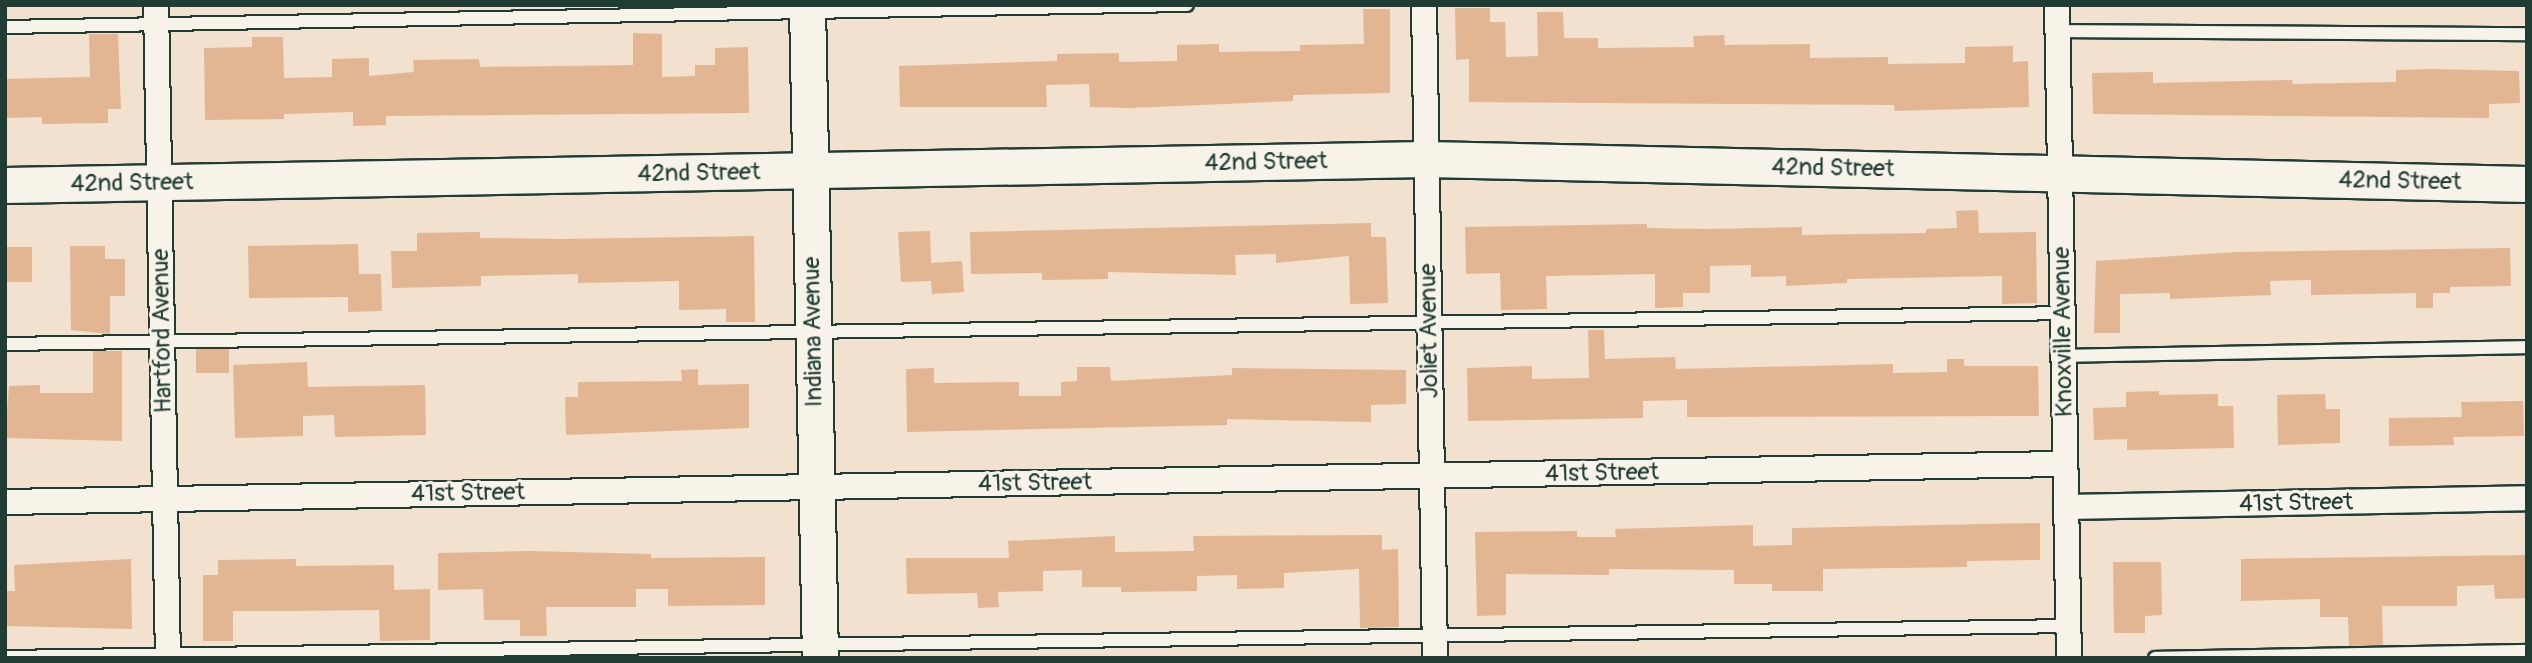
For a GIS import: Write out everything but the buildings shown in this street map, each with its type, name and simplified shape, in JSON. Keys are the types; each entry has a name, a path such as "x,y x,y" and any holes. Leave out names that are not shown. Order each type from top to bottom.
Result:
{"street":[{"name":"Joliet Avenue","path":"1424,5 1435,646"},
{"name":"Knoxville Avenue","path":"2057,5 2068,658"},
{"name":"Indiana Avenue","path":"807,8 820,652"},
{"name":"Hartford Avenue","path":"156,15 168,656"},
{"name":"42nd Street","path":"5,186 1426,159 2527,184"},
{"name":"41st Street","path":"5,502 2065,464"},
{"name":"41st Street","path":"2066,507 2527,498"}],"lane":[{"path":"5,27 156,15 1187,5"},
{"path":"2057,31 2527,34"},
{"path":"5,344 813,334 2062,313"},
{"path":"2063,356 2527,347"},
{"path":"5,657 1435,646 2068,626"},
{"path":"2155,658 2527,651"}]}
